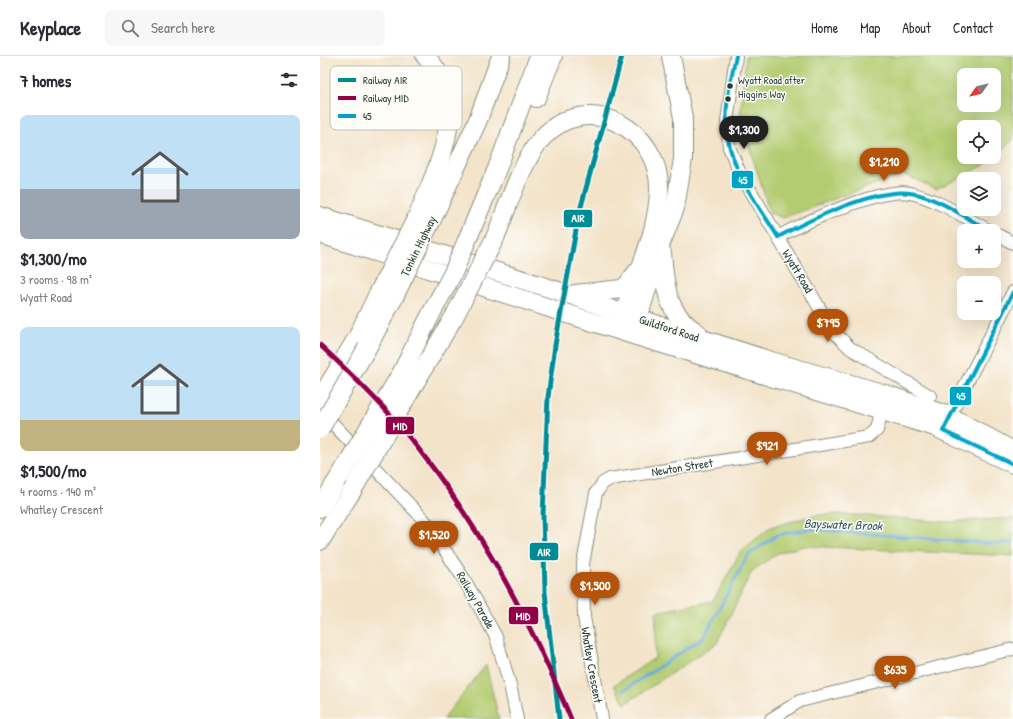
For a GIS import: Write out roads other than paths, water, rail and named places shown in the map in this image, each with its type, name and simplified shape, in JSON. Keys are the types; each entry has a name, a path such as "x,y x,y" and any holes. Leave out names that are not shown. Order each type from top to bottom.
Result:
{"highway":[{"path":"425,56 432,66"},
{"name":"Tonkin Highway","path":"320,429 425,216 475,126 501,56"},
{"path":"320,541 352,491 409,376 432,312 453,273 497,169 539,56"},
{"path":"497,169 523,131 553,56"},
{"path":"629,324 675,208 683,159 683,118 671,56"},
{"path":"320,508 340,476 409,376 454,317 495,238 526,164 543,137 567,121 581,116 603,116 622,124 635,133 646,146 656,166 659,191 654,222 640,266 629,324"},
{"path":"425,216 445,147 448,130"},
{"name":"Guildford Road","path":"320,216 570,295 629,324 715,343 885,394 946,423 1013,451"},
{"name":"Guildford Road","path":"320,234 629,324 881,412 946,423 1013,464"},
{"path":"661,242 664,282 672,306 684,323 715,343"},
{"path":"570,295 622,289 628,284 640,266"},
{"path":"320,399 362,343"}],"street":[{"name":"Wyatt Road","path":"736,56 727,121 729,147 739,171 833,331 850,348 930,396"},
{"path":"778,238 808,221 892,192 909,193 926,198 976,224"},
{"path":"1001,237 1013,243"},
{"path":"946,423 964,391 1013,292"},
{"name":"Newton Street","path":"596,493 603,483 610,479 869,437 877,430 885,394"},
{"name":"Railway Parade","path":"320,410 426,522 464,579 496,637 510,685 517,719"},
{"name":"Whatley Crescent","path":"596,493 582,564 584,618 602,719"},
{"path":"775,717 800,701 1013,649"}],"waterway":[{"name":"Bayswater Brook","path":"623,691 704,637 748,555 777,535 809,529 997,544 1013,542"}],"rail line":[{"name":"AIR","path":"559,719 545,592 543,515 548,397 555,345 579,214 622,56"},
{"name":"MID","path":"320,345 362,385 401,427 452,495 497,566 517,603 571,719"}],"place":[{"name":"Wyatt Road after Higgins Way","path":"730,86"}]}
